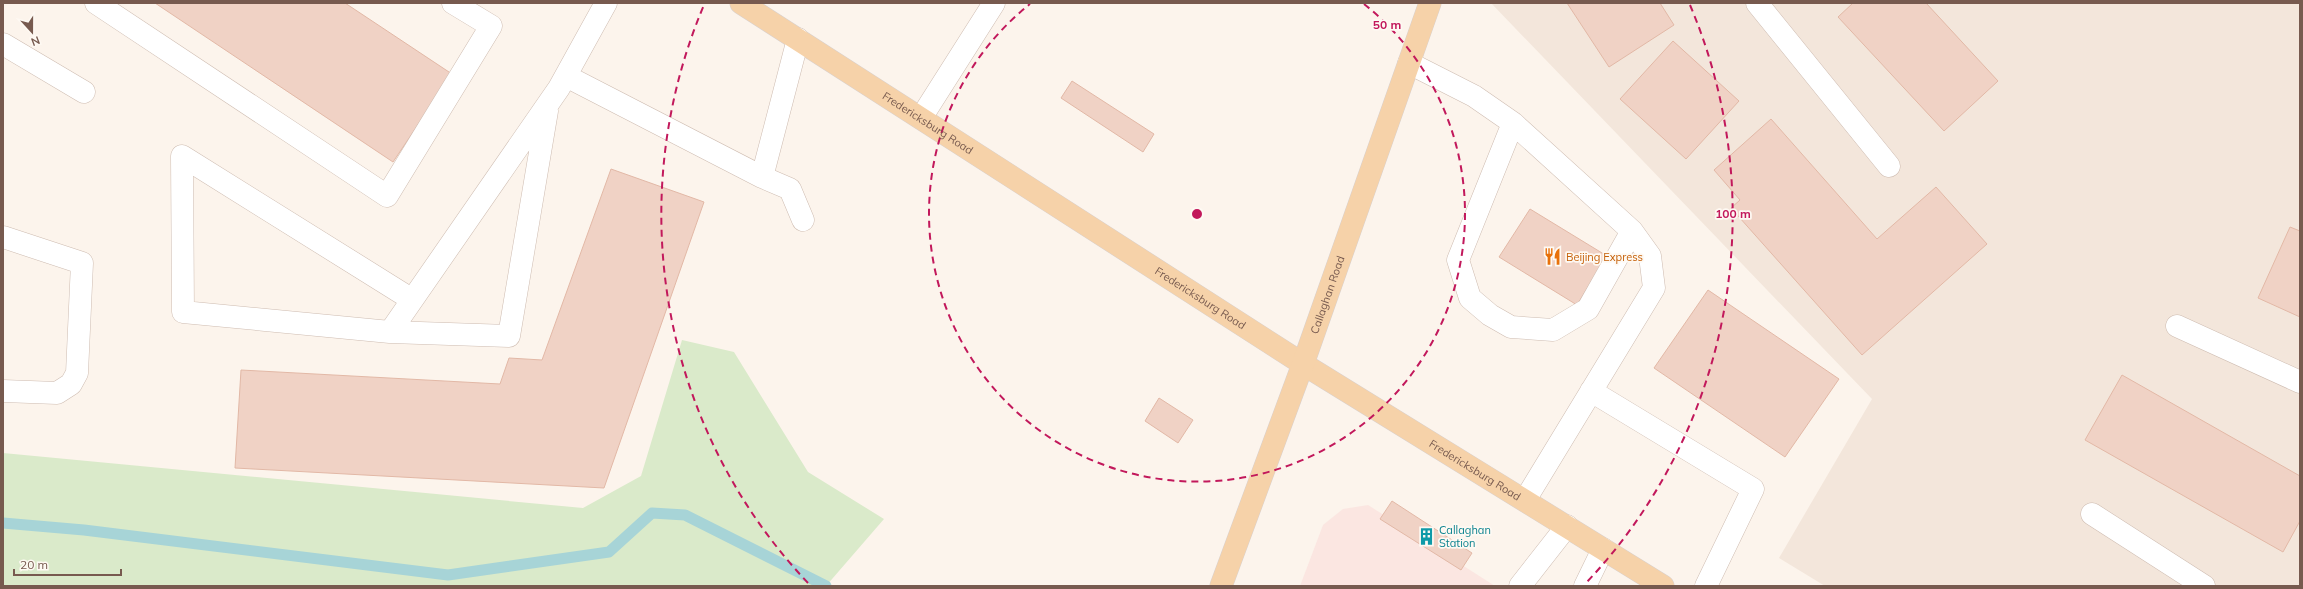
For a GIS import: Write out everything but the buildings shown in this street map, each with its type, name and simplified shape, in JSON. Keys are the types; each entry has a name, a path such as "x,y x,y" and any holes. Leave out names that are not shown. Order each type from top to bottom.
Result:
{"main road":[{"name":"Fredericksburg Road","path":"742,3 1303,364 1663,586"},
{"name":"Callaghan Road","path":"1221,586 1303,364 1430,3"}],"lane":[{"path":"96,3 387,196 490,26 453,3"},
{"path":"390,332 548,104 566,76 606,3"},
{"path":"921,118 994,3"},
{"path":"1757,3 1889,166"},
{"path":"762,177 798,39"},
{"path":"3,44 84,92"},
{"path":"1409,63 1474,96 1513,123 1632,231 1650,256 1654,288 1525,500"},
{"path":"566,76 762,177 790,189 803,220"},
{"path":"411,300 182,156 183,312 390,332 509,336 548,104"},
{"path":"1513,123 1458,260 1470,298 1490,315 1511,327 1553,330 1588,309 1632,231"},
{"path":"3,238 82,263 77,373 71,384 57,393 3,391"},
{"path":"2177,326 2300,382"},
{"path":"1591,391 1753,489 1706,586"},
{"path":"2092,514 2204,586"},
{"path":"1520,586 1567,526"},
{"path":"1585,586 1604,549"}],"shaded area":[{"path":"1491,3 2300,3 2300,586 1825,586 1779,558 1872,399"},
{"path":"1368,505 1495,586 1300,586 1323,525 1343,509"}],"green space":[{"path":"682,340 734,352 808,472 884,519 826,586 3,586 3,453 583,508 641,476"}],"waterway":[{"path":"3,523 84,530 448,575 609,552 652,513 685,515 826,586"}],"place":[{"name":"Beijing Express","path":"1553,257"},
{"name":"Callaghan Station","path":"1426,536"}]}
